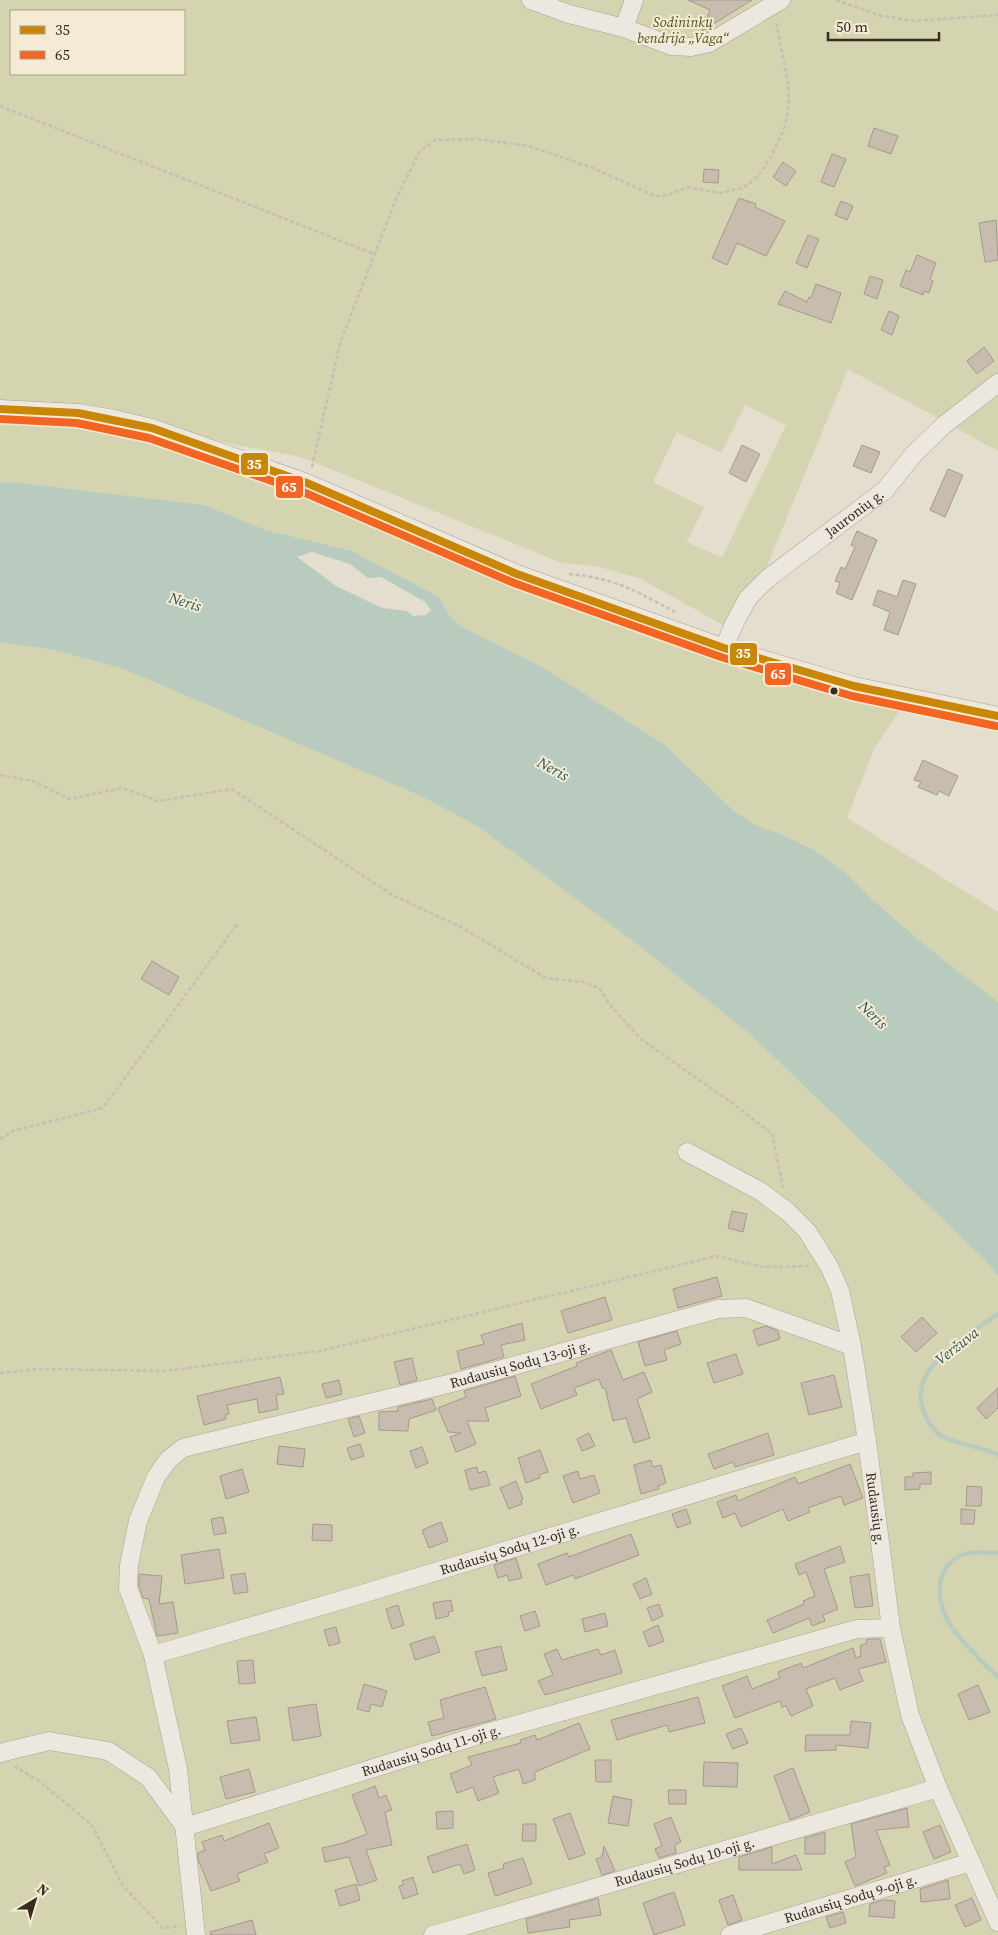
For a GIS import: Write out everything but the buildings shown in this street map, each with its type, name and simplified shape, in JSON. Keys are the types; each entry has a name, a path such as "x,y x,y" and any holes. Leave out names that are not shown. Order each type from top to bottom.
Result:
{"street":[{"path":"531,0 569,14 624,28 672,46 691,46 709,43 776,3"},
{"path":"624,28 634,0"},
{"name":"Jauronių g.","path":"724,648 748,598 760,585 885,490 914,454 944,425 998,383"},
{"path":"0,410 78,413 114,418 170,434 307,483 516,574 724,648 854,686 998,716"},
{"name":"Rudausių g.","path":"687,1152 760,1191 788,1212 807,1231 829,1266 843,1300 867,1441 891,1628 910,1715 938,1788 998,1922"},
{"name":"Rudausių Sodų 13-oji g.","path":"153,1655 128,1588 129,1565 138,1521 156,1477 168,1460 184,1448 452,1383 718,1309 746,1308 852,1346"},
{"name":"Rudausių Sodų 12-oji g.","path":"153,1655 867,1441"},
{"name":"Rudausių Sodų 11-oji g.","path":"185,1827 495,1730 857,1629 891,1628"},
{"path":"153,1655 178,1769 195,1930"},
{"path":"3,1757 49,1741 108,1751 148,1777 185,1827"},
{"name":"Rudausių Sodų 10-oji g.","path":"433,1935 938,1788"},
{"name":"Rudausių Sodų 9-oji g.","path":"730,1935 971,1862"}],"path":[{"path":"836,0 882,16 914,21 998,15"},
{"path":"307,483 340,343 396,199 420,151 435,140 476,139 529,146 593,168 655,196 668,195 688,187 720,193 743,188 757,177 771,158 784,128 789,106 788,84 776,3"},
{"path":"0,106 374,254"},
{"path":"564,574 606,579 629,587 679,614"},
{"path":"0,775 33,781 69,799 122,788 158,801 232,789 392,895 461,927 546,978 584,982 600,988 609,1004 642,1040 731,1102 772,1134 788,1212"},
{"path":"0,1139 14,1131 103,1108 238,924"},
{"path":"0,1372 41,1369 164,1371 320,1351 717,1256 762,1267 829,1266"},
{"path":"3,1757 39,1781 92,1826 123,1886 163,1928 195,1930"}],"green space":[{"name":"Sodininkų bendrija „Vaga“","path":"0,0 998,0 998,451 848,369 739,634 641,579 596,566 562,563 301,457 222,442 160,422 91,406 0,401","holes":["745,405 786,425 722,558 687,542 704,507 653,482 677,432 721,453"]},
{"path":"0,416 83,422 183,447 281,484 554,597 699,650 812,687 903,706 875,747 847,818 998,912 998,1002 931,950 875,902 846,873 783,835 757,826 734,811 665,745 544,668 464,628 450,617 439,597 352,551 266,530 204,505 0,482"},
{"path":"0,642 54,650 121,668 421,796 477,826 633,941 750,1034 985,1260 998,1276 998,1935 0,1935"}],"water":[{"name":"Neris","path":"0,482 204,505 266,530 352,551 439,597 450,617 464,628 544,668 665,745 734,811 757,826 783,835 815,851 846,873 875,902 931,950 998,1002 998,1276 985,1260 750,1034 633,941 477,826 421,796 121,668 54,650 0,642","holes":["312,552 350,564 368,578 381,577 425,602 431,610 426,615 413,616 407,611 382,608 336,586 297,557"]}],"waterway":[{"name":"Veržuva","path":"998,1314 958,1342 932,1366 924,1379 921,1394 926,1416 931,1426 940,1435 952,1441 984,1449 998,1455"},
{"name":"Veržuva","path":"998,1553 968,1553 953,1560 946,1568 940,1588 940,1599 947,1620 969,1648 998,1677"}],"transit line":[{"name":"35","path":"0,409 78,413 152,428 307,483 517,574 724,648 854,686 998,716"},
{"name":"65","path":"0,419 77,423 149,438 303,492 514,583 721,657 852,696 996,726"}]}
